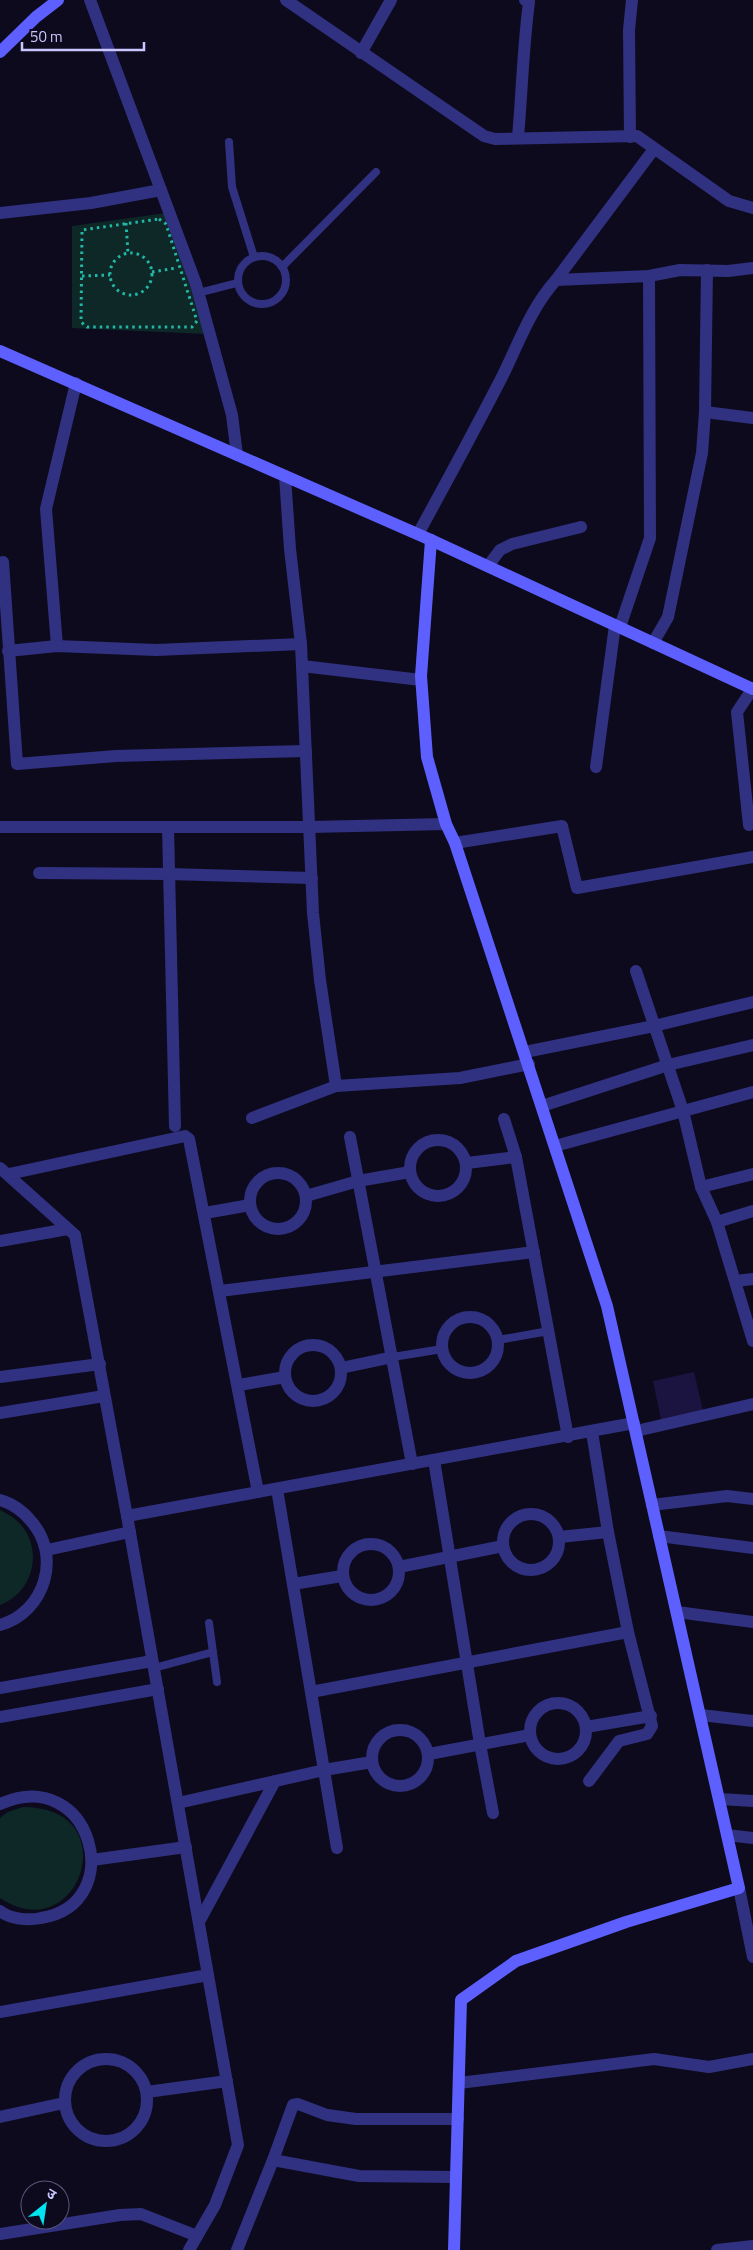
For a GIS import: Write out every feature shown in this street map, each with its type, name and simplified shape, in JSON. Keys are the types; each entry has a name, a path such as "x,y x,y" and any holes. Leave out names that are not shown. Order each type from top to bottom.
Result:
{"street":[{"path":"0,52 36,17 58,0"},
{"path":"90,0 198,293 232,415 237,455"},
{"path":"286,0 484,136 495,139 518,137 637,136 729,202 753,208"},
{"path":"361,53 391,0"},
{"path":"518,137 522,90 522,58 529,2 525,0"},
{"path":"630,136 629,30 632,0"},
{"path":"418,534 501,378 527,320 539,300 654,149"},
{"path":"0,213 91,203 161,190"},
{"path":"556,280 649,276 680,270 728,271 753,268"},
{"path":"654,643 668,617 702,453 705,412 707,270"},
{"path":"596,767 618,626 650,538 649,276"},
{"path":"0,351 418,534 753,689 737,712 749,825"},
{"path":"57,646 46,509 76,383"},
{"path":"705,412 753,418"},
{"path":"285,476 290,549 301,644 312,878 320,980 336,1086"},
{"path":"488,566 500,550 512,544 581,527"},
{"path":"431,540 421,680 427,757 446,824 455,844 527,1058 607,1306 739,1888 747,1902 753,1957"},
{"path":"2,562 17,764 116,756 306,751"},
{"path":"8,651 57,646 156,650 301,644"},
{"path":"302,666 421,680"},
{"path":"0,827 310,827 446,824"},
{"path":"455,844 562,826 577,888 753,857"},
{"path":"168,827 175,1126"},
{"path":"39,873 312,878"},
{"path":"636,971 683,1111 701,1187 717,1222 753,1341"},
{"path":"252,1118 336,1086 460,1078 527,1058 753,1002"},
{"path":"542,1106 668,1065 753,1046"},
{"path":"555,1146 753,1092"},
{"path":"504,1119 516,1157 568,1437"},
{"path":"5,1171 185,1136 192,1145 258,1492"},
{"path":"350,1137 412,1464"},
{"path":"439,1139 457,1147 463,1154 466,1163 464,1181 459,1188 443,1196 434,1196 418,1188 410,1172 410,1162 414,1153 429,1141 439,1139"},
{"path":"466,1163 516,1157"},
{"path":"5,1171 75,1235 100,1364 104,1396 130,1532 238,2145 215,2205 189,2250"},
{"path":"306,1196 358,1181 410,1172"},
{"path":"269,1174 288,1174 297,1179 303,1187 306,1196 303,1214 298,1221 282,1229 265,1226 253,1213 250,1205 250,1195 254,1186 260,1178 269,1174"},
{"path":"701,1187 753,1174"},
{"path":"205,1213 250,1205"},
{"path":"717,1222 753,1211"},
{"path":"0,1241 68,1229"},
{"path":"220,1290 534,1252"},
{"path":"736,1281 753,1279"},
{"path":"474,1316 490,1325 498,1340 498,1350 488,1367 469,1373 451,1366 445,1358 442,1349 445,1332 450,1324 466,1317 474,1316"},
{"path":"314,1344 324,1346 332,1351 338,1359 341,1368 339,1385 333,1393 318,1401 300,1398 288,1385 285,1377 285,1367 295,1350 314,1344"},
{"path":"341,1368 393,1357"},
{"path":"0,1377 100,1364"},
{"path":"238,1385 285,1377"},
{"path":"0,1413 104,1396"},
{"path":"127,1516 592,1432 635,1427 753,1404"},
{"path":"589,1781 619,1741 647,1734 652,1726 651,1716 628,1632 608,1532 592,1432"},
{"path":"434,1460 480,1744 494,1814"},
{"path":"277,1489 337,1848"},
{"path":"652,1505 727,1496 753,1499"},
{"path":"0,1500 24,1512 39,1529 47,1550 48,1566 45,1582 39,1596 17,1618 0,1625"},
{"path":"527,1514 544,1516 557,1529 560,1537 556,1557 541,1569 521,1568 506,1555 503,1546 506,1529 518,1516 527,1514"},
{"path":"47,1550 130,1532"},
{"path":"560,1537 608,1532"},
{"path":"659,1536 753,1548"},
{"path":"371,1543 381,1545 389,1550 399,1567 399,1576 390,1592 375,1600 358,1597 345,1584 342,1576 346,1557 353,1549 371,1543"},
{"path":"399,1567 503,1546"},
{"path":"293,1584 342,1576"},
{"path":"676,1612 753,1622"},
{"path":"311,1692 628,1632"},
{"path":"0,1688 153,1664"},
{"path":"0,1717 158,1689"},
{"path":"559,1703 577,1710 583,1717 586,1727 584,1744 578,1751 562,1759 554,1759 538,1751 530,1735 530,1726 534,1716 540,1709 549,1704 559,1703"},
{"path":"701,1715 753,1721"},
{"path":"586,1727 651,1716"},
{"path":"391,1731 411,1732 425,1744 429,1754 426,1771 420,1778 405,1786 396,1786 380,1778 372,1762 376,1743 391,1731"},
{"path":"429,1754 530,1735"},
{"path":"178,1803 324,1770 372,1762"},
{"path":"198,1922 275,1781"},
{"path":"0,1804 12,1799 28,1796 45,1798 60,1804 74,1814 84,1828 90,1843 92,1860 90,1875 84,1889 75,1902 62,1911 48,1917 33,1920 18,1918 0,1911"},
{"path":"720,1799 753,1801"},
{"path":"727,1835 753,1838"},
{"path":"92,1860 186,1847"},
{"path":"454,2250 461,2000 516,1961 626,1922 739,1888"},
{"path":"0,2012 208,1975"},
{"path":"459,2084 654,2058 709,2067 753,2059"},
{"path":"100,2059 116,2060 130,2066 141,2078 146,2092 147,2105 143,2118 135,2129 124,2137 111,2141 98,2141 85,2136 75,2127 68,2116 64,2103 66,2087 74,2074 86,2064 100,2059"},
{"path":"146,2092 227,2081"},
{"path":"0,2117 64,2103"},
{"path":"237,2250 274,2160 293,2105 298,2104 327,2116 356,2119 458,2119"},
{"path":"274,2160 359,2176 456,2177"},
{"path":"0,2234 120,2215 141,2214 197,2236"},
{"path":"717,2250 753,2246"}],"lane":[{"path":"228,142 232,188 254,257"},
{"path":"282,267 376,172"},
{"path":"254,257 270,258 282,267 286,274 285,290 280,296 268,304 252,303 245,298 237,283 241,267 254,257"},
{"path":"198,293 237,283"},
{"path":"498,1340 549,1331"},
{"path":"393,1357 442,1349"},
{"path":"209,1624 217,1682"},
{"path":"153,1664 213,1652"}],"path":[{"path":"159,218 166,224 198,321 192,327 87,327 81,322 82,230 126,224 159,218"},
{"path":"126,224 128,253"},
{"path":"128,253 142,256 152,272 149,285 145,290 133,295 126,294 114,287 110,275 116,260 128,253"},
{"path":"152,272 180,268"},
{"path":"82,276 110,275"}],"green space":[{"path":"166,213 206,334 72,328 72,226"},
{"path":"0,1510 24,1528 31,1542 33,1553 30,1575 25,1584 19,1593 0,1605"},
{"path":"23,1807 55,1813 75,1829 83,1850 80,1872 70,1892 52,1906 28,1909 0,1898 0,1818 8,1812"}],"building":[{"path":"694,1372 704,1415 662,1424 653,1381"}]}
